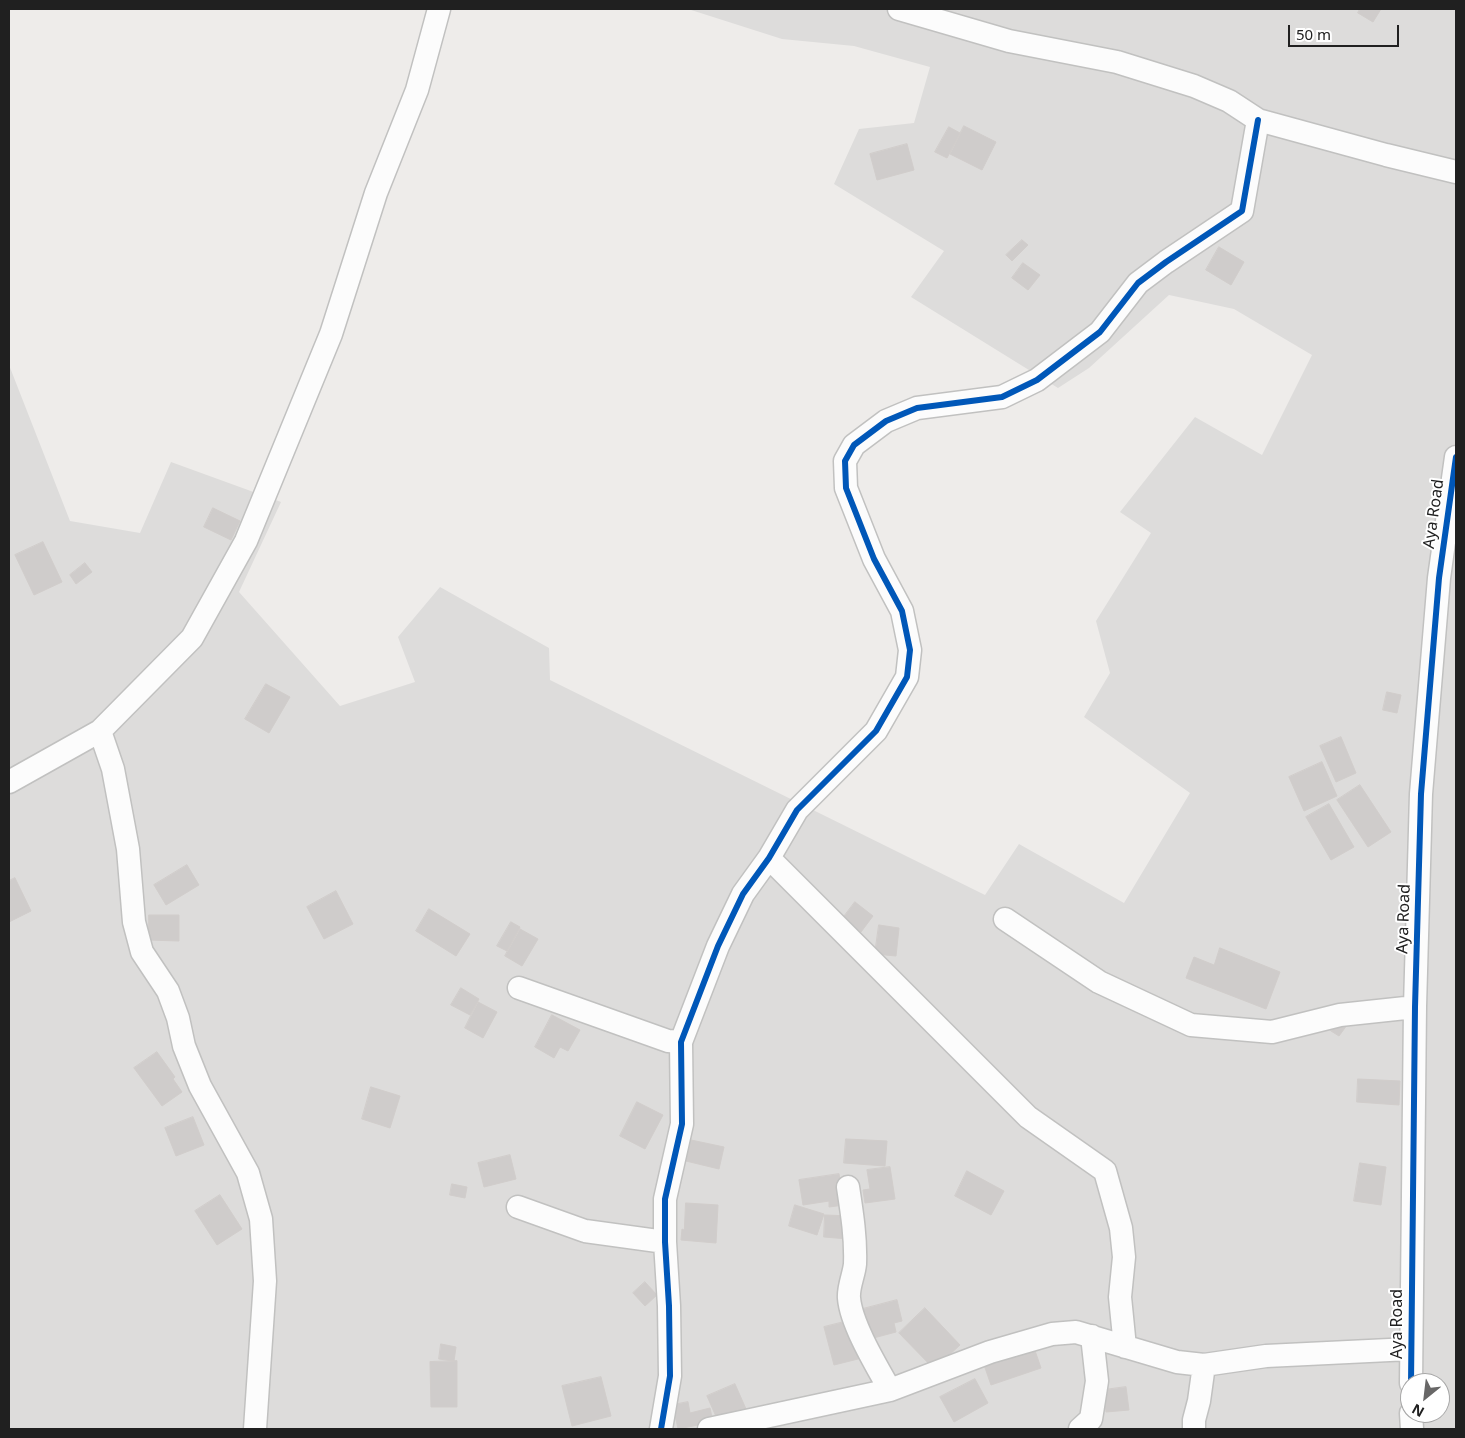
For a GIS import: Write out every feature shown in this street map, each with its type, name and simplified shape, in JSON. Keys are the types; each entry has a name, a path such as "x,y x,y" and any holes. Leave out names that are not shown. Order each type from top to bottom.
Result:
{"street":[{"path":"9,782 100,731 192,638 246,541 331,334 376,193 417,90 439,9"},
{"path":"899,9 1009,41 1117,62 1194,86 1229,101 1258,120 1456,172"},
{"path":"661,1429 670,1376 665,1199 682,1124 681,1042 718,946 743,894 769,858 797,810 876,731 907,677 910,650 902,611 874,560 846,488 845,461 854,445 886,421 918,408 1002,397 1037,380 1100,332 1138,283 1242,211 1258,120"},
{"name":"Aya Road","path":"1411,1373 1415,1007 1421,794 1448,579 1456,457"},
{"path":"100,731 112,769 128,849 134,922 142,952 168,991 178,1018 184,1046 200,1086 248,1173 261,1219 265,1281 255,1429"},
{"path":"769,858 1028,1117 1105,1171 1121,1228 1124,1257 1120,1297 1125,1347"},
{"path":"1004,919 1099,982 1191,1025 1272,1032 1340,1015 1415,1007"},
{"path":"519,988 668,1041 681,1042"},
{"path":"848,1187 855,1229 855,1265 849,1298 857,1325 872,1359 890,1390"},
{"path":"518,1207 585,1231 665,1242"},
{"path":"709,1429 890,1390 990,1352 1052,1334 1076,1332 1177,1362 1204,1365 1266,1356 1410,1349"},
{"path":"1080,1429 1091,1419 1097,1381 1092,1336"},
{"path":"1194,1429 1194,1420 1200,1401 1204,1365"}],"shaded area":[{"path":"688,9 1456,9 1456,1429 9,1429 9,365 70,521 140,533 171,462 281,502 239,592 340,706 415,682 398,637 440,587 549,648 550,680 985,895 1019,844 1124,903 1190,793 1084,717 1110,673 1096,621 1151,533 1120,512 1195,417 1262,455 1312,355 1234,309 1169,295 1089,368 1058,388 911,297 944,251 834,184 859,129 914,123 930,67 854,46 782,39"}],"building":[{"path":"1360,9 1381,9 1373,22 1358,13"},
{"path":"964,126 996,142 982,170 950,154"},
{"path":"949,127 960,133 947,158 935,152"},
{"path":"907,144 914,170 877,180 870,154"},
{"path":"1022,240 1028,245 1012,261 1006,255"},
{"path":"1219,247 1244,262 1231,285 1206,270"},
{"path":"1023,263 1040,275 1028,290 1012,278"},
{"path":"213,508 240,521 231,540 204,527"},
{"path":"43,542 62,582 34,595 15,555"},
{"path":"85,563 92,572 76,584 70,575"},
{"path":"266,684 290,697 269,733 245,719"},
{"path":"1387,692 1401,695 1397,713 1383,710"},
{"path":"1341,737 1356,773 1336,782 1320,746"},
{"path":"1322,762 1337,796 1304,811 1289,777"},
{"path":"1360,785 1391,832 1368,847 1337,800"},
{"path":"1329,804 1354,847 1331,860 1306,817"},
{"path":"187,865 199,885 166,905 154,885"},
{"path":"15,878 31,911 9,922 9,881"},
{"path":"336,891 353,924 324,939 307,907"},
{"path":"855,902 873,916 861,932 843,918"},
{"path":"429,909 470,934 456,956 416,931"},
{"path":"149,915 179,915 179,941 149,940"},
{"path":"511,922 520,927 507,951 497,946"},
{"path":"879,925 899,928 896,956 875,954"},
{"path":"520,929 538,939 522,966 505,956"},
{"path":"1220,948 1280,972 1266,1009 1186,978 1194,957 1214,965"},
{"path":"461,988 479,999 470,1015 451,1005"},
{"path":"478,1002 497,1012 483,1038 465,1028"},
{"path":"552,1015 580,1030 568,1051 560,1047 554,1058 535,1047"},
{"path":"1339,1020 1347,1025 1339,1036 1331,1031"},
{"path":"157,1052 175,1077 173,1079 182,1092 162,1106 134,1068"},
{"path":"1358,1079 1400,1081 1399,1105 1357,1102"},
{"path":"371,1087 400,1096 390,1128 362,1119"},
{"path":"637,1102 663,1115 645,1149 620,1136"},
{"path":"193,1117 204,1145 176,1156 165,1128"},
{"path":"846,1139 887,1141 885,1166 844,1163"},
{"path":"691,1140 724,1147 719,1169 686,1161"},
{"path":"510,1155 516,1179 484,1187 478,1163"},
{"path":"1360,1163 1386,1167 1381,1205 1354,1201"},
{"path":"890,1167 895,1199 865,1203 863,1190 870,1189 867,1170"},
{"path":"967,1171 1004,1191 991,1215 955,1196"},
{"path":"839,1174 844,1205 829,1207 829,1201 803,1205 799,1180"},
{"path":"452,1184 467,1187 465,1198 450,1195"},
{"path":"220,1195 242,1229 217,1245 195,1211"},
{"path":"686,1203 718,1205 716,1243 681,1240 682,1229 684,1230"},
{"path":"795,1205 824,1214 817,1235 789,1226"},
{"path":"825,1215 849,1216 848,1239 824,1237"},
{"path":"645,1282 657,1295 645,1306 633,1293"},
{"path":"897,1300 902,1321 894,1323 896,1332 866,1340 859,1310"},
{"path":"925,1308 960,1345 934,1369 899,1333"},
{"path":"852,1320 862,1358 834,1365 824,1327"},
{"path":"1032,1342 1041,1368 991,1385 982,1359"},
{"path":"441,1344 456,1347 454,1361 439,1359"},
{"path":"457,1361 457,1407 431,1407 430,1362"},
{"path":"601,1377 611,1416 572,1426 562,1386"},
{"path":"975,1379 988,1403 954,1422 940,1397"},
{"path":"735,1384 746,1409 718,1421 707,1396"},
{"path":"1126,1387 1129,1410 1106,1412 1104,1390"},
{"path":"688,1402 690,1413 710,1408 713,1422 678,1429 673,1405"}],"cycle path":[{"path":"661,1429 670,1376 665,1199 682,1124 681,1042 718,946 743,894 769,858 797,810 876,731 907,677 910,650 902,611 874,559 846,488 845,461 854,445 886,421 917,408 1002,397 1037,380 1100,332 1138,283 1242,211 1258,120"},
{"path":"1411,1373 1415,1007 1421,794 1439,578 1456,457"}]}
